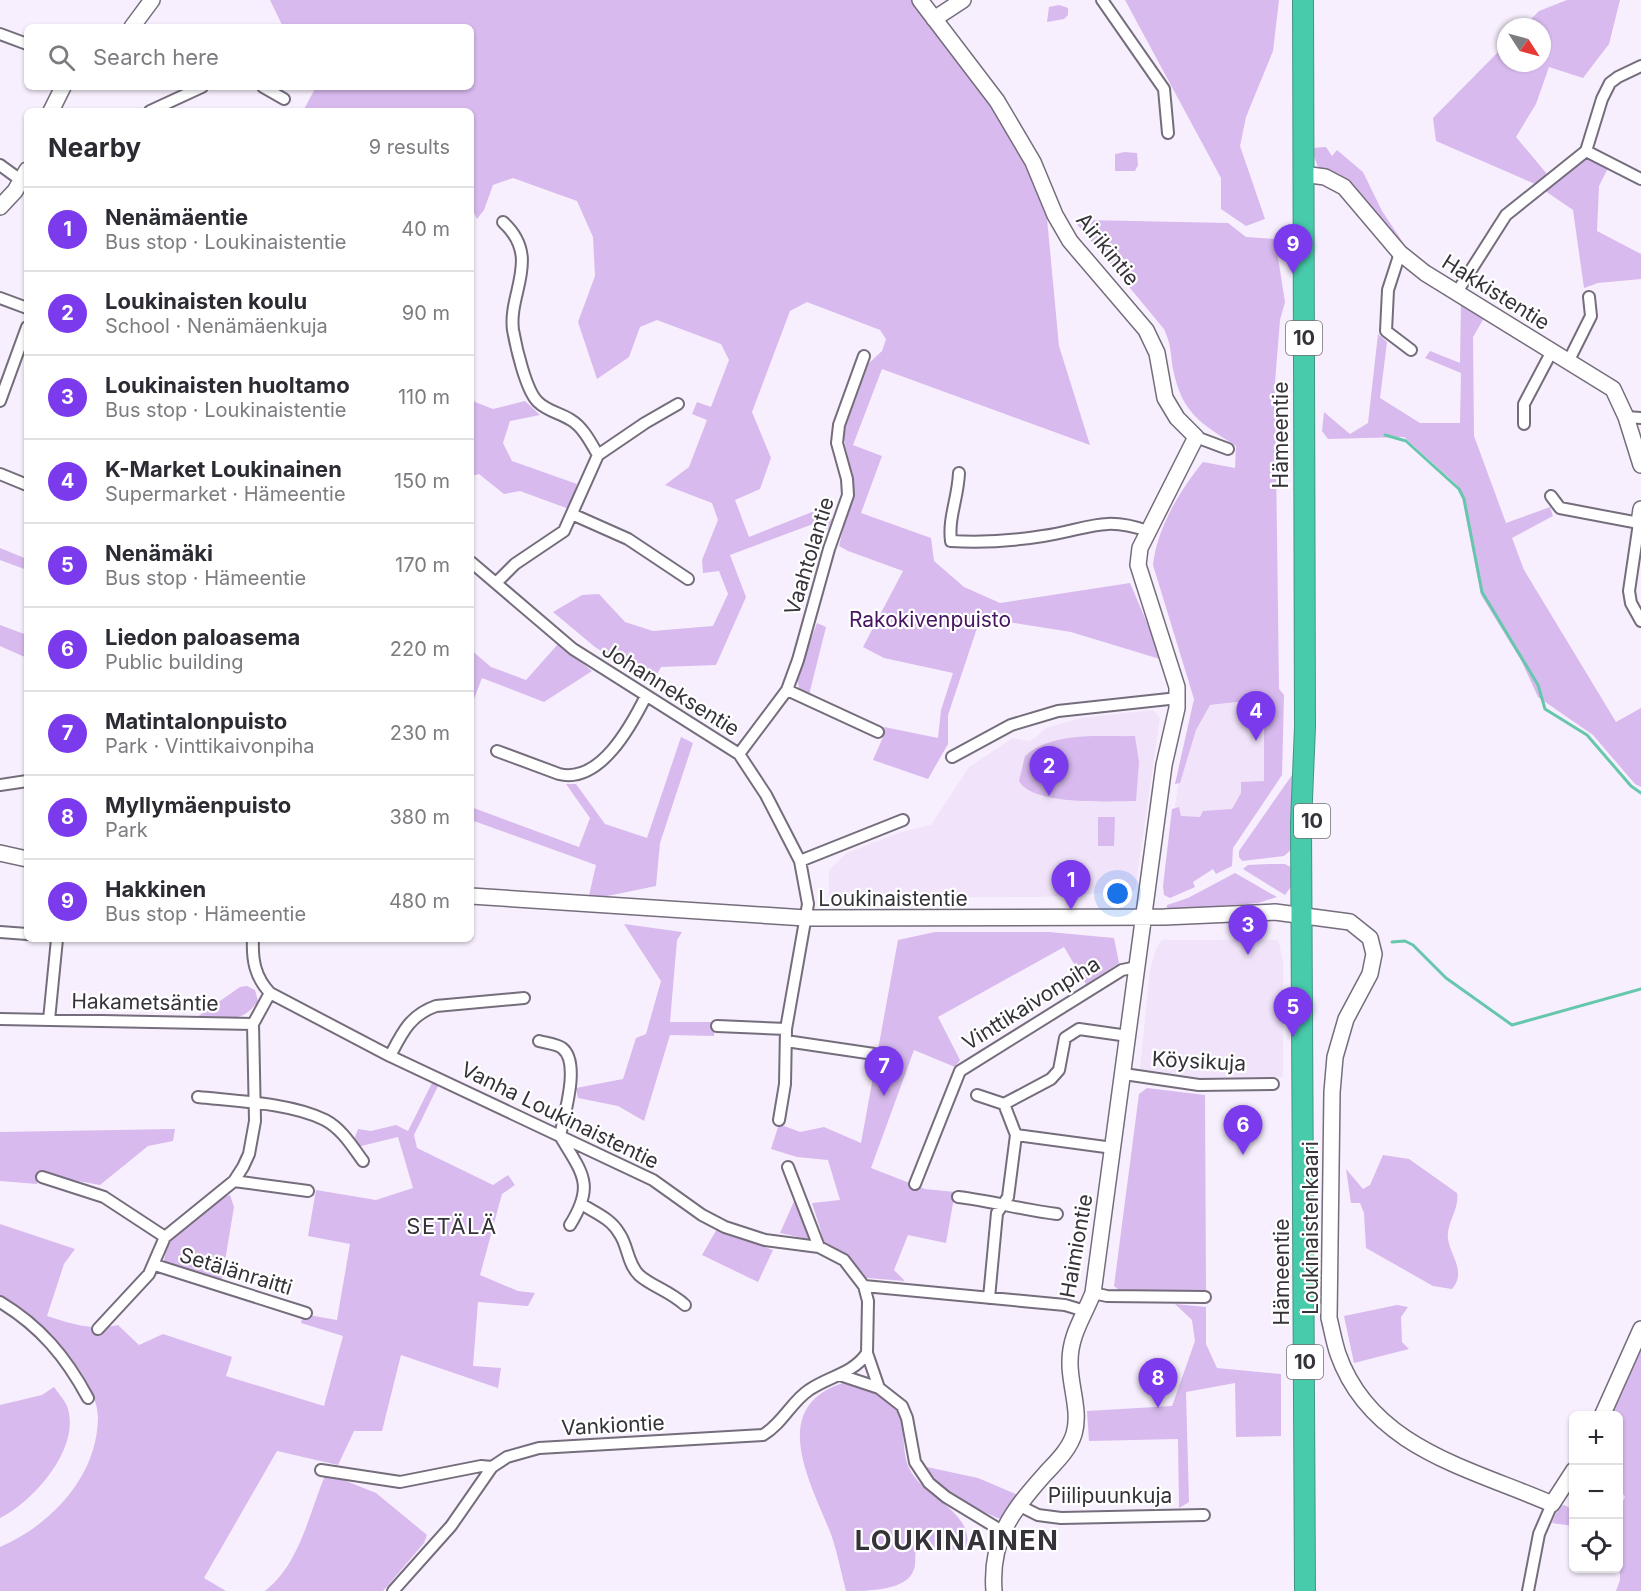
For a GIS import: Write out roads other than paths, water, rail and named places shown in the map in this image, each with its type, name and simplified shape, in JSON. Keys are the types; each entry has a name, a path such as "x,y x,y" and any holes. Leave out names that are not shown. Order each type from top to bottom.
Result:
{"highway":[{"name":"Hämeentie","path":"1303,0 1305,727 1310,763 1308,915 1311,1094 1305,1133 1305,1591"}],"street":[{"path":"134,24 152,0"},
{"name":"Airikintie","path":"920,0 997,101 1033,162 1055,215 1070,241 1146,330 1157,353 1165,398 1177,418 1196,437 1228,449"},
{"path":"934,19 963,0"},
{"path":"1102,0 1164,89 1168,133"},
{"path":"0,34 24,43"},
{"path":"1457,292 1506,215 1586,151 1602,99 1610,83 1641,66"},
{"path":"52,108 62,90"},
{"path":"156,108 196,90"},
{"path":"268,90 284,99"},
{"path":"1586,151 1641,179"},
{"path":"0,165 24,176"},
{"name":"Hakkistentie","path":"1303,174 1326,177 1344,187 1400,253 1425,273 1613,389 1634,417 1641,465"},
{"path":"0,207 24,177"},
{"path":"503,222 514,231 521,254 522,278 513,328 530,390 541,405 579,426 598,455"},
{"path":"1400,253 1388,290 1386,331 1411,350"},
{"path":"1569,360 1591,316 1589,297"},
{"path":"0,298 24,307"},
{"path":"0,401 24,335"},
{"path":"1524,424 1524,404 1552,351"},
{"name":"Vaahtolantie","path":"739,754 787,690 848,495 847,479 837,443 839,425 864,356"},
{"path":"496,584 515,564 555,540 564,531 574,515 598,455 678,404"},
{"path":"952,757 1011,725 1058,711 1178,698 1177,687 1138,565 1140,548 1147,531 1196,437"},
{"path":"959,473 958,496 949,526 951,541 988,543 1046,536 1111,522 1126,523 1147,531"},
{"path":"0,474 24,484"},
{"path":"1551,496 1560,508 1640,516 1629,591 1630,603 1641,621"},
{"path":"574,515 627,539 688,579"},
{"name":"Johanneksentie","path":"474,565 573,650 739,754 766,795 800,861 807,891 806,918 786,1029 785,1084 779,1120"},
{"path":"787,690 878,732"},
{"path":"497,751 559,774 568,776 578,774 607,755 620,742 646,696"},
{"name":"Haimiontie","path":"994,1591 997,1548 1002,1531 1018,1505 1059,1459 1074,1433 1070,1362 1075,1329 1093,1293 1164,765 1178,698"},
{"path":"0,785 24,781"},
{"path":"800,861 903,820"},
{"path":"0,853 24,858"},
{"name":"Loukinaistentie","path":"474,896 806,918 1143,917 1243,912 1308,915"},
{"name":"Loukinaistenkaari","path":"1308,915 1341,920 1358,927 1370,938 1374,954 1370,974 1340,1036 1332,1092 1329,1318 1338,1354 1368,1405 1403,1439 1436,1456 1551,1504"},
{"path":"0,932 24,934"},
{"path":"49,1020 57,942"},
{"path":"98,1329 155,1265 165,1238 234,1181 249,1154 256,1104 253,1024 270,993 261,984 255,971 254,942"},
{"name":"Vinttikaivonpiha","path":"915,1184 960,1071 1122,970 1137,967"},
{"name":"Vanha Loukinaistentie","path":"270,993 390,1056 653,1180 702,1215 725,1227 765,1240 819,1247 844,1260 864,1286"},
{"path":"390,1056 407,1024 424,1010 436,1006 524,998"},
{"name":"Hakametsäntie","path":"0,1019 253,1024"},
{"path":"717,1026 786,1029"},
{"path":"977,1095 1004,1104 1051,1079 1059,1070 1065,1038 1079,1029 1128,1036"},
{"path":"539,1041 561,1047 570,1057 572,1069 560,1136 583,1180 583,1205 570,1225"},
{"path":"786,1041 874,1054"},
{"name":"Köysikuja","path":"1124,1074 1199,1085 1273,1084"},
{"path":"198,1097 302,1112 325,1120 349,1140 363,1161"},
{"path":"989,1298 997,1213 1008,1197 1016,1135 1004,1104"},
{"path":"1016,1135 1113,1148"},
{"path":"788,1167 819,1247"},
{"path":"42,1177 104,1197 165,1238"},
{"path":"234,1181 308,1191"},
{"path":"958,1197 1002,1204 1011,1209 1057,1214"},
{"path":"583,1205 610,1221 621,1234 627,1257 638,1274 672,1293 685,1305"},
{"name":"Setälänraitti","path":"155,1265 306,1313"},
{"path":"879,1388 867,1353 867,1301 864,1286 1065,1305 1085,1311"},
{"path":"1093,1293 1107,1296 1205,1297"},
{"path":"0,1302 48,1339 64,1358 88,1398"},
{"path":"1604,1411 1641,1329"},
{"name":"Vankiontie","path":"393,1591 451,1526 492,1467 507,1457 539,1448 763,1435 777,1427 808,1390 860,1363 867,1353"},
{"path":"840,1375 879,1388 902,1406 908,1418 915,1462 929,1483 946,1497 1002,1531"},
{"path":"321,1470 400,1482 481,1466 492,1467"},
{"path":"1528,1591 1539,1534 1551,1504 1569,1477"},
{"name":"Piilipuunkuja","path":"1018,1505 1038,1515 1061,1518 1204,1515"}],"waterway":[{"path":"1385,435 1406,441 1459,489 1464,499 1482,592 1538,685 1545,709 1587,735 1631,786 1641,793"},
{"path":"1392,942 1405,941 1413,945 1446,978 1512,1025 1641,989"}],"place":[{"name":"Hakkinen","path":"1293,274"},
{"name":"K-Market Loukinainen","path":"1256,741"},
{"name":"Loukinaisten koulu","path":"1049,796"},
{"name":"Nenämäentie","path":"1071,910"},
{"name":"Loukinaisten huoltamo","path":"1248,955"},
{"name":"Nenämäki","path":"1293,1037"},
{"name":"Matintalonpuisto","path":"884,1096"},
{"name":"Liedon paloasema","path":"1243,1155"},
{"name":"Myllymäenpuisto","path":"1158,1408"}],"district":[{"name":"SETÄLÄ","path":"452,1226"},
{"name":"LOUKINAINEN","path":"957,1540"}],"park label":[{"name":"Rakokivenpuisto","path":"930,619"}]}
